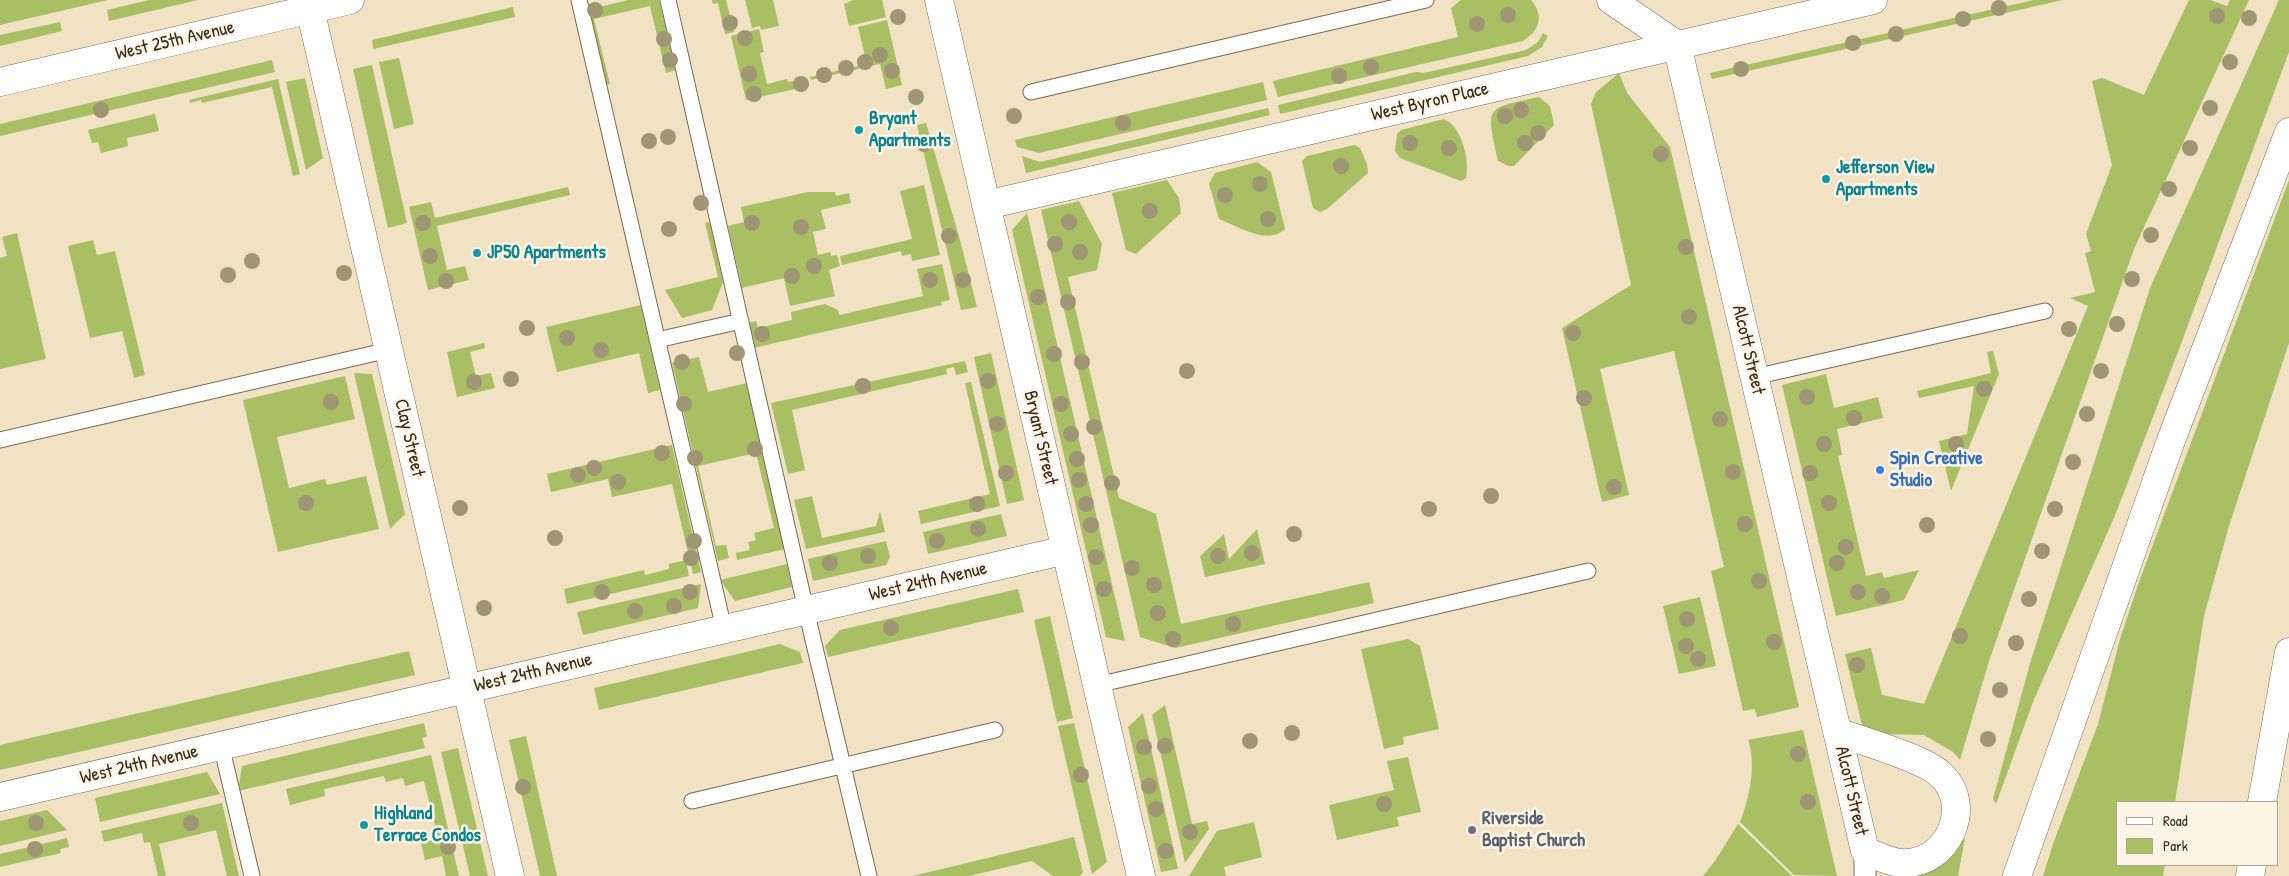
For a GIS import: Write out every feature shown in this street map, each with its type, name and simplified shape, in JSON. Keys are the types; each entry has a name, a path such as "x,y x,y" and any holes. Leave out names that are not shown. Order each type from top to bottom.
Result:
{"main road":[{"name":"West 25th Avenue","path":"0,82 309,5 350,0"},
{"name":"Bryant Street","path":"939,0 1140,876"},
{"path":"1611,0 1677,45"},
{"name":"West Byron Place","path":"986,205 1873,0"},
{"name":"Clay Street","path":"309,5 510,876"},
{"name":"Alcott Street","path":"1677,45 1838,732 1865,863 1901,863 1927,858 1938,850 1953,829 1956,816 1956,804 1947,782 1940,773 1926,765 1838,732"},
{"path":"2017,876 2170,444 2289,132"},
{"name":"West 24th Avenue","path":"0,797 1066,550"},
{"path":"2262,801 2289,652"}],"lane":[{"path":"579,0 724,629"},
{"path":"668,0 843,766 865,875"},
{"path":"1031,92 1426,0"},
{"path":"1754,377 2044,312"},
{"path":"657,340 740,321"},
{"path":"0,440 389,350"},
{"path":"1097,685 1588,571"},
{"path":"692,801 995,730"},
{"path":"221,745 252,876"}],"green space":[{"path":"0,0 108,0 0,25"},
{"path":"149,0 198,0 109,21 107,10"},
{"path":"628,0 659,0 676,70 666,73 650,6 594,19 610,84 604,85 587,10"},
{"path":"712,0 726,0 734,32 725,34 718,3 713,4"},
{"path":"745,0 773,0 779,26 761,30 760,26 752,28"},
{"path":"853,0 882,0 886,17 849,26 844,4"},
{"path":"1461,0 1531,0 1538,12 1538,23 1533,33 1523,41 1278,97 1273,81 1458,37 1451,8"},
{"path":"2034,0 2063,0 1712,79 1710,73"},
{"path":"2189,0 2210,0 2227,6 2230,0 2249,0 2134,249 1989,661 1960,760 1953,752 1924,735 1879,734 1862,725 1845,654 1871,648 1882,695 1924,704 2088,306 2070,298 2095,292 2085,253 2091,251 2086,234 2112,165 2092,81 2102,78 2144,95"},
{"path":"2279,0 2289,0 2289,52 2116,513 2033,702 1996,804 1993,799 2031,660 2150,288"},
{"path":"513,7 515,17 373,49 372,40"},
{"path":"887,20 902,85 886,89 880,64 811,80 810,77 858,66 857,59 865,57 858,27"},
{"path":"60,22 62,31 0,46 0,35"},
{"path":"759,29 764,52 760,53 767,84 787,79 788,82 807,78 809,86 746,100 731,36"},
{"path":"1543,33 1548,36 1542,47 1528,56 1280,114 1278,105 1416,72 1424,73 1526,50 1538,42"},
{"path":"399,58 414,124 394,129 379,62"},
{"path":"272,60 275,72 0,136 0,124"},
{"path":"372,65 407,223 388,228 353,69"},
{"path":"1619,73 1627,93 1670,147 1799,707 1757,717 1755,709 1743,711 1711,571 1724,567 1674,351 1600,369 1629,495 1602,502 1562,328 1631,285 1591,104 1596,92"},
{"path":"305,78 323,158 306,170 286,82"},
{"path":"278,79 300,174 293,176 272,87 202,103 201,100 190,103 189,100"},
{"path":"1263,82 1267,100 1039,153 1017,147 1015,140"},
{"path":"1539,97 1550,106 1554,125 1514,166 1498,161 1492,129 1491,119 1493,113 1508,104"},
{"path":"1268,108 1270,115 1026,173 1022,156 1040,162"},
{"path":"155,114 159,131 127,138 128,146 101,153 98,142 92,143 88,130"},
{"path":"1444,119 1456,129 1466,154 1466,178 1461,181 1400,158 1395,151 1397,134 1401,130"},
{"path":"926,123 960,240 977,307 961,310 917,125"},
{"path":"1354,145 1360,148 1367,164 1368,173 1327,209 1320,212 1313,208 1302,161 1307,156"},
{"path":"1257,162 1271,172 1285,229 1278,234 1270,236 1243,230 1219,219 1209,184 1215,173"},
{"path":"1167,180 1179,198 1181,213 1136,254 1126,250 1112,193"},
{"path":"2289,180 2289,343 2229,526 2204,616 2175,801 2116,801 2116,866 2165,866 2163,876 2043,876 2098,724 2120,639 2139,582"},
{"path":"924,185 940,255 912,261 911,254 902,256 901,251 842,265 840,256 912,239 900,191"},
{"path":"568,187 570,195 437,226 447,270 465,266 469,280 428,290 409,207 431,202 435,218"},
{"path":"808,192 835,192 836,196 849,193 851,203 821,210 826,229 813,232 818,255 830,252 831,256 837,255 840,266 829,270 835,296 790,306 784,278 742,288 728,226 744,222 741,207"},
{"path":"1079,201 1102,244 1097,270 1068,277 1119,498 1156,514 1181,624 1369,582 1374,603 1175,648 1140,637 1041,210"},
{"path":"1027,213 1125,641 1106,637 1012,230"},
{"path":"710,222 723,282 712,310 682,318 665,290 718,277 705,223"},
{"path":"17,233 46,359 0,369 0,258 7,256 2,237"},
{"path":"93,240 97,255 115,251 145,375 134,378 122,331 90,338 68,246"},
{"path":"942,264 950,300 941,302 942,305 753,348 748,323 756,321 758,328 792,320 791,312 825,304 838,310 839,315 923,296 917,269"},
{"path":"641,305 660,390 648,393 639,353 557,372 546,327"},
{"path":"484,343 485,348 470,352 476,376 491,373 495,388 457,397 447,352"},
{"path":"1993,351 1999,374 1951,491 1939,441 1967,434 1974,386 1919,398 1917,391 1991,373 1987,352"},
{"path":"991,353 1024,500 1007,504 974,357"},
{"path":"699,357 708,392 747,383 785,549 737,560 736,553 750,550 748,542 756,540 754,533 774,528 756,453 698,466 716,546 726,545 729,558 718,561 672,363"},
{"path":"965,361 968,372 956,375 954,367 946,369 947,374 792,410 805,470 788,474 771,403"},
{"path":"354,373 372,374 405,514 390,529"},
{"path":"1826,374 1834,408 1878,397 1883,418 1837,429 1842,455 1838,456 1866,576 1882,572 1884,578 1919,570 1904,600 1836,616 1782,385"},
{"path":"345,376 355,419 277,437 289,488 325,479 327,485 366,476 379,529 278,552 243,400"},
{"path":"971,382 1000,506 921,524 918,511 990,494 965,383"},
{"path":"672,445 701,572 693,574 672,484 612,497 608,479 551,492 547,474"},
{"path":"812,496 822,538 876,526 880,511 885,532 806,549 794,500"},
{"path":"1001,514 1007,536 928,554 923,532"},
{"path":"1257,529 1265,564 1205,577 1200,556 1224,534 1229,559"},
{"path":"886,541 890,557 886,565 813,581 808,559"},
{"path":"686,560 689,576 567,604 564,589 644,570 645,575 669,569 669,564"},
{"path":"787,564 792,587 735,601 720,580"},
{"path":"701,584 698,608 583,635 577,612"},
{"path":"1018,589 1024,612 828,657 825,646 840,630"},
{"path":"1700,597 1716,666 1679,674 1663,606"},
{"path":"1050,616 1073,718 1057,722 1034,620"},
{"path":"1408,639 1420,646 1439,729 1403,737 1404,744 1384,749 1361,649"},
{"path":"780,644 800,652 803,663 599,710 594,688"},
{"path":"409,651 415,675 0,770 0,745"},
{"path":"1165,705 1192,824 1207,821 1209,829 1185,863 1152,715"},
{"path":"1143,713 1178,869 1161,872 1128,727"},
{"path":"424,723 427,736 422,738 425,748 238,791 242,766"},
{"path":"1074,723 1107,862 1092,874 1058,726"},
{"path":"1803,730 1837,876 1794,875 1740,822 1751,782 1752,760 1748,740"},
{"path":"526,736 557,876 540,876 509,740"},
{"path":"458,748 488,876 470,876 441,752"},
{"path":"431,755 459,876 446,876 442,856 425,860 421,843 438,838 424,781 405,786 403,778 386,782 384,776 324,789 325,796 290,805 286,789"},
{"path":"1408,757 1421,812 1397,817 1399,826 1337,840 1329,805 1394,790 1387,761"},
{"path":"207,772 220,794 100,822 95,798"},
{"path":"222,803 239,876 227,876 216,830 159,844 166,876 158,876 150,842 144,843 142,833 104,842 101,831"},
{"path":"47,810 67,830 0,846 0,821"},
{"path":"1254,822 1262,857 1224,867 1226,876 1189,876 1217,831"},
{"path":"1738,824 1792,876 1703,876 1715,861"},
{"path":"1074,837 1083,872 1080,876 1053,876 1032,861 969,876 913,876"},
{"path":"67,838 69,847 60,849 61,853 0,867 0,854"},
{"path":"1965,838 1958,876 1904,876 1940,863"}],"place":[{"name":"Bryant Apartments","path":"859,130"},
{"name":"Jefferson View Apartments","path":"1826,179"},
{"name":"JP50 Apartments","path":"477,253"},
{"name":"Spin Creative Studio","path":"1880,470"},
{"name":"Highland Terrace Condos","path":"364,825"},
{"name":"Riverside Baptist Church","path":"1472,830"}]}
